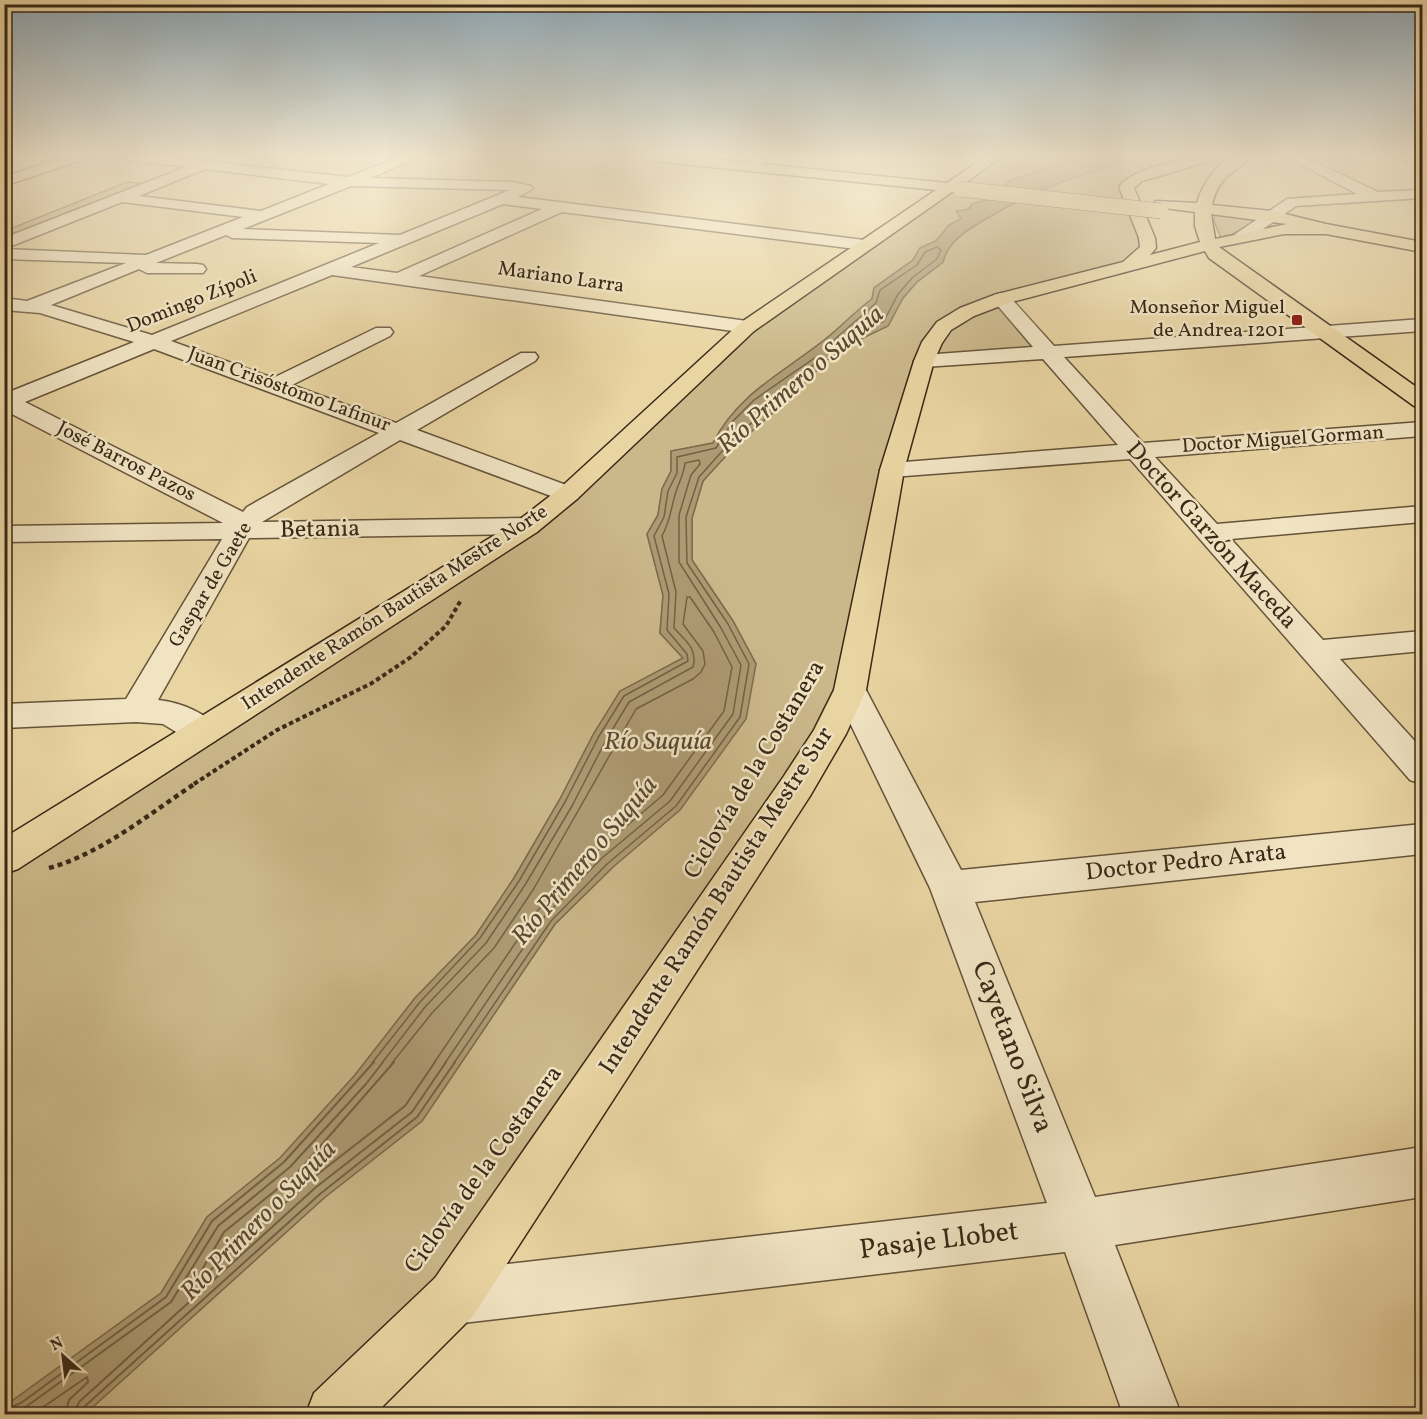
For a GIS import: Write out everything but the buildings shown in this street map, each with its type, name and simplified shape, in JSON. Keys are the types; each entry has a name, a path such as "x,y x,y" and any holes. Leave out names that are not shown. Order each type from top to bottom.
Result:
{"main road":[{"name":"Intendente Ramón Bautista Mestre Norte","path":"4,858 528,526 568,494 747,327 899,222"},
{"path":"1129,266 1148,248 1147,238 1141,222"},
{"path":"1203,222 1209,245 1218,256 1422,401"},
{"path":"1297,222 1326,230 1422,247"},
{"name":"Intendente Ramón Bautista Mestre Sur","path":"335,1414 454,1297 797,786 829,734 850,690 892,470 924,360 932,342 944,326 966,312 1001,299 1209,245 1284,229 1326,230"}],"street":[{"path":"4,244 59,222"},
{"path":"4,317 249,222"},
{"name":"Domingo Zípoli","path":"6,401 451,222"},
{"path":"401,279 527,222"},
{"path":"676,222 864,245"},
{"path":"1240,238 1264,222"},
{"path":"222,233 407,240"},
{"path":"4,234 23,236"},
{"path":"4,254 154,259"},
{"path":"130,268 197,269"},
{"name":"Mariano Larra","path":"332,270 747,327"},
{"name":"Doctor Garzón Maceda","path":"1001,299 1422,771"},
{"name":"Juan Crisóstomo Lafinur","path":"4,304 32,306 154,342 400,430 568,494"},
{"path":"924,360 1422,326"},
{"path":"276,385 383,332"},
{"name":"Gaspar de Gaete","path":"136,710 240,531 256,513 528,357"},
{"name":"José Barros Pazos","path":"6,401 234,518 240,531"},
{"name":"Doctor Miguel Gorman","path":"892,470 1422,429"},
{"path":"1208,533 1422,514"},
{"name":"Betania","path":"4,534 528,526"},
{"path":"1314,651 1422,641"},
{"name":"Cayetano Silva","path":"850,690 950,888 1082,1225 1152,1414"},
{"path":"4,716 136,710 170,712 203,732"},
{"name":"Doctor Pedro Arata","path":"950,888 1422,839"},
{"name":"Pasaje Llobet","path":"454,1297 1082,1225 1422,1172"}],"shaded area":[{"path":"27,222 54,222 25,234 5,231"},
{"path":"899,222 955,222 949,225 936,241 920,248 913,260 874,288 872,299 836,331 748,398 723,426 713,443 671,451 671,471 662,489 658,515 647,534 663,595 660,633 683,658 620,692 594,733 560,799 514,878 476,935 415,998 355,1075 280,1158 207,1217 161,1293 5,1406 5,858 498,546 747,327"},
{"path":"981,222 1142,222 1147,238 1129,266 967,312 932,342 850,690 454,1297 335,1414 85,1414 324,1198 422,1121 555,924 612,868 756,664 733,621 692,560 692,518 703,481 737,443 789,399 826,361 848,345 888,326 903,298 917,282 943,262 950,247"},
{"path":"1215,222 1253,222 1231,235 1221,238"},
{"path":"998,304 1035,347 933,355 952,327"}],"water":[{"name":"Río Suquía","path":"955,222 981,222 956,240 943,262 917,282 903,298 888,326 848,345 826,361 789,399 737,444 703,481 692,518 692,560 733,621 756,664 746,719 680,810 612,868 555,924 422,1121 324,1198 85,1414 5,1414 5,1406 161,1293 207,1217 280,1158 355,1075 415,998 476,935 514,878 560,799 594,733 620,691 683,658 660,633 663,595 647,534 658,515 662,489 671,471 671,451 713,443 723,426 748,398 829,336 872,299 874,288 913,260 920,248 936,241 949,225"}],"place":[{"name":"Monseñor Miguel de Andrea 1201","path":"1297,320"}],"water label":[{"name":"Río Primero o Suquía","path":"801,380"},
{"name":"Río Primero o Suquía","path":"585,861"},
{"name":"Río Primero o Suquía","path":"259,1221"}]}
